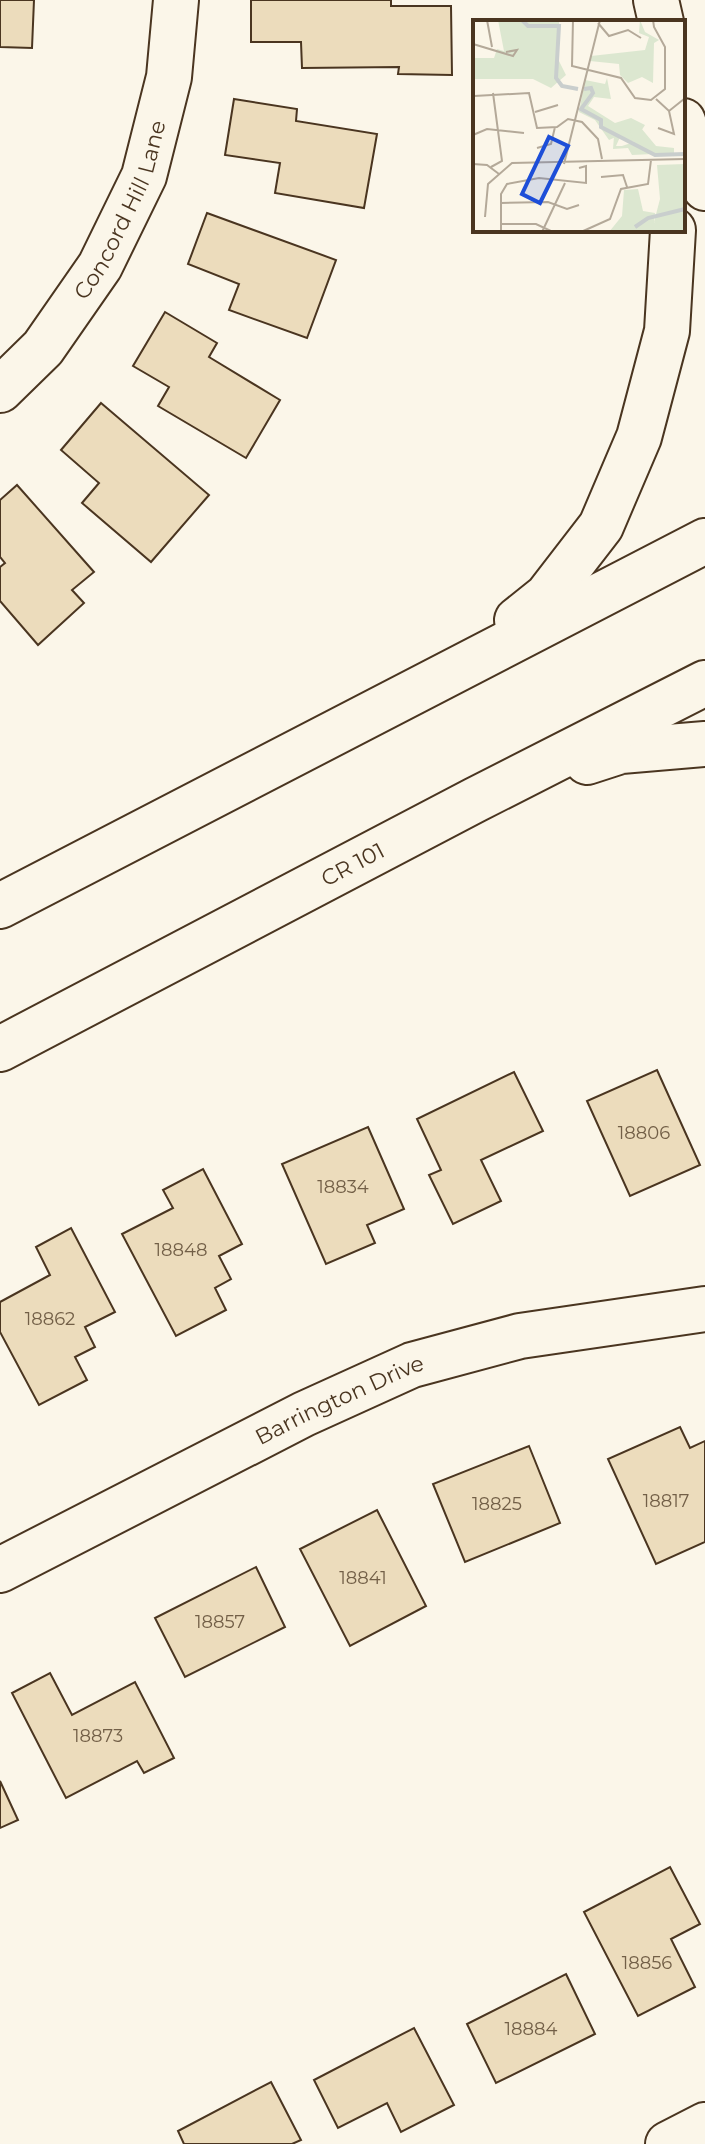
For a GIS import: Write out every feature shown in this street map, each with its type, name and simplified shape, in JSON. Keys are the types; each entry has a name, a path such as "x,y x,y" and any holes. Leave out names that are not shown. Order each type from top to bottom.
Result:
{"main road":[{"name":"Concord Hill Lane","path":"0,390 43,348 100,266 144,176 169,77 176,0"},
{"path":"656,0 661,20"},
{"path":"685,122 705,157"},
{"path":"685,125 705,188"},
{"path":"459,667 547,596 601,526 639,437 667,331 673,232"},
{"path":"0,906 705,541"},
{"name":"CR 101","path":"0,1049 705,683"},
{"path":"475,800 621,751 705,744"},
{"name":"Barrington Drive","path":"0,1570 304,1414 412,1365 520,1336 705,1309"},
{"path":"668,2144 705,2125"}],"building":[{"path":"0,0 34,0 32,48 0,47"},
{"path":"251,0 391,0 391,6 451,6 452,75 398,74 399,67 302,68 301,42 251,42"},
{"path":"234,99 297,109 296,121 377,134 364,208 275,193 280,163 225,155"},
{"path":"207,213 336,260 307,338 229,310 239,284 188,264"},
{"path":"165,312 217,343 209,357 280,400 246,458 158,406 169,387 133,366"},
{"path":"101,403 209,495 151,562 82,503 99,483 61,450"},
{"path":"17,485 94,572 72,590 84,603 38,645 0,601 0,567 5,563 0,557 0,500"},
{"path":"657,1070 700,1165 630,1196 587,1101"},
{"path":"514,1072 543,1131 481,1160 501,1201 453,1224 429,1175 441,1170 417,1119"},
{"path":"368,1127 404,1209 367,1225 375,1243 326,1264 282,1164"},
{"path":"203,1169 242,1244 219,1256 231,1279 215,1288 226,1310 176,1336 122,1234 173,1208 163,1190"},
{"path":"71,1228 115,1312 85,1327 95,1347 75,1357 87,1380 39,1405 0,1332 0,1302 50,1275 36,1247"},
{"path":"680,1427 690,1448 705,1441 705,1542 656,1564 608,1459"},
{"path":"529,1446 560,1523 465,1562 433,1484"},
{"path":"377,1510 426,1606 350,1646 300,1549"},
{"path":"256,1567 285,1627 185,1677 155,1618"},
{"path":"50,1673 72,1715 135,1682 174,1758 144,1773 137,1761 66,1798 12,1693"},
{"path":"0,1781 18,1820 0,1828"},
{"path":"670,1867 700,1924 671,1939 695,1987 638,2016 584,1912"},
{"path":"566,1974 595,2034 496,2083 467,2024"},
{"path":"414,2028 454,2105 401,2132 387,2103 338,2128 314,2080"},
{"path":"271,2082 301,2140 292,2144 184,2144 178,2131"}]}
